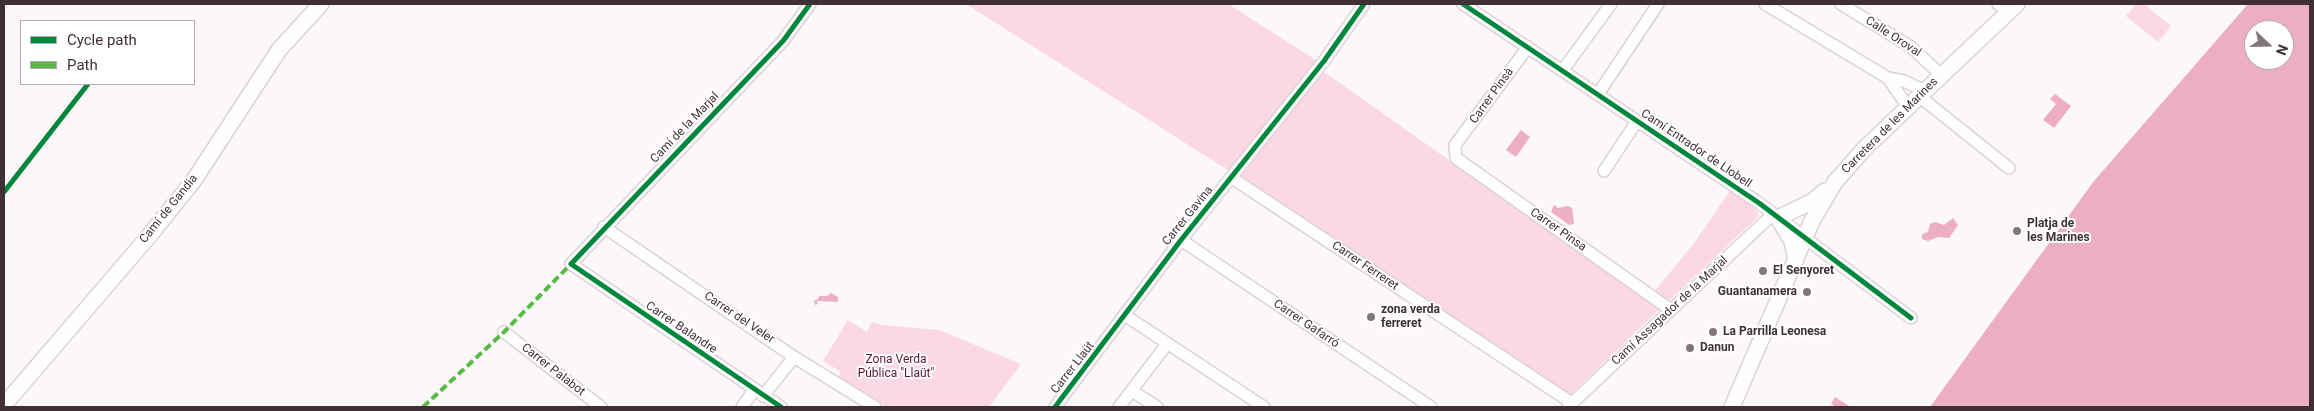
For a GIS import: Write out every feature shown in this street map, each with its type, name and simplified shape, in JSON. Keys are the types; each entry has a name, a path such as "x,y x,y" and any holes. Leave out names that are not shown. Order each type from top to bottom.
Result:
{"main road":[{"name":"Camí de Gandia","path":"4,405 143,243 194,180 279,50 321,4"},
{"name":"Carretera de les Marines","path":"1732,407 1805,237 1835,182 1856,157 2008,7"},
{"path":"1796,260 1792,241 1775,216 1813,201 1835,182"}],"street":[{"name":"Camí de la Marjal","path":"571,264 604,226 783,41 810,4"},
{"name":"Carrer Gavina","path":"1126,316 1181,240 1324,61 1364,4"},
{"name":"Camí Entrador de Llobell","path":"1463,4 1563,70 1775,216 1912,318"},
{"path":"1563,70 1611,4"},
{"path":"1598,94 1658,4"},
{"path":"1764,4 1888,78 1904,81 1922,93 2009,168"},
{"name":"Calle Oroval","path":"1841,4 1911,47 1941,75"},
{"name":"Carrer Pinsà","path":"1456,145 1528,47"},
{"path":"1888,78 1908,107"},
{"path":"1604,171 1637,121"},
{"name":"Carrer Pinsa","path":"1456,145 1456,158 1671,310"},
{"name":"Carrer Ferreret","path":"1232,178 1570,405"},
{"name":"Camí Assagador de la Marjal","path":"1570,405 1775,216"},
{"name":"Carrer del Veler","path":"604,226 794,357 875,407"},
{"name":"Carrer Gafarró","path":"1181,240 1431,407"},
{"name":"Carrer Balandre","path":"571,264 781,407"},
{"path":"1126,316 1264,407"},
{"name":"Carrer Llaüt","path":"1055,407 1126,316"},
{"name":"Carrer Palabot","path":"504,332 601,407"},
{"path":"1119,407 1167,344"},
{"path":"742,407 759,393 794,357"},
{"path":"1132,391 1156,407"}],"green space":[{"path":"966,4 1228,4 1319,62 1231,172"},
{"path":"2136,4 2144,4 2171,26 2158,42 2126,16"},
{"path":"1320,69 1660,309 1570,395 1238,176"},
{"path":"1733,190 1757,211 1759,216 1671,299 1664,299 1654,292 1695,242 1729,192"},
{"name":"Zona Verda Pública \"Llaüt\"","path":"848,320 867,332 872,322 882,325 939,330 1021,364 989,407 886,407 838,378 841,372 823,361"}],"shaded area":[{"path":"2248,4 2310,4 2310,407 1930,407 2094,181"},
{"path":"2055,94 2071,106 2054,128 2043,120 2056,104 2050,99"},
{"path":"1521,130 1530,137 1516,157 1506,150"},
{"path":"1554,205 1558,208 1568,206 1572,208 1574,224 1569,225 1551,212"},
{"path":"1953,218 1958,225 1949,238 1938,237 1928,241 1922,239 1922,234 1928,232 1930,224 1935,222 1944,225"},
{"path":"831,293 838,297 838,302 817,301 818,304 815,305 814,301 819,296 827,296"},
{"path":"1835,397 1849,407 1836,407 1831,404"}],"marked path":[{"path":"423,407 504,332 571,264"}],"cycle path":[{"path":"781,407 571,264 783,41 810,4"},
{"path":"1055,407 1181,240 1324,61 1364,4"},
{"path":"1463,4 1759,203 1911,318"},
{"path":"4,192 87,85"}],"place":[{"name":"Platja de les Marines","path":"2017,231"},
{"name":"El Senyoret","path":"1763,271"},
{"name":"Guantanamera","path":"1807,292"},
{"name":"zona verda ferreret","path":"1371,317"},
{"name":"La Parrilla Leonesa","path":"1713,332"},
{"name":"Danun","path":"1690,348"}]}
